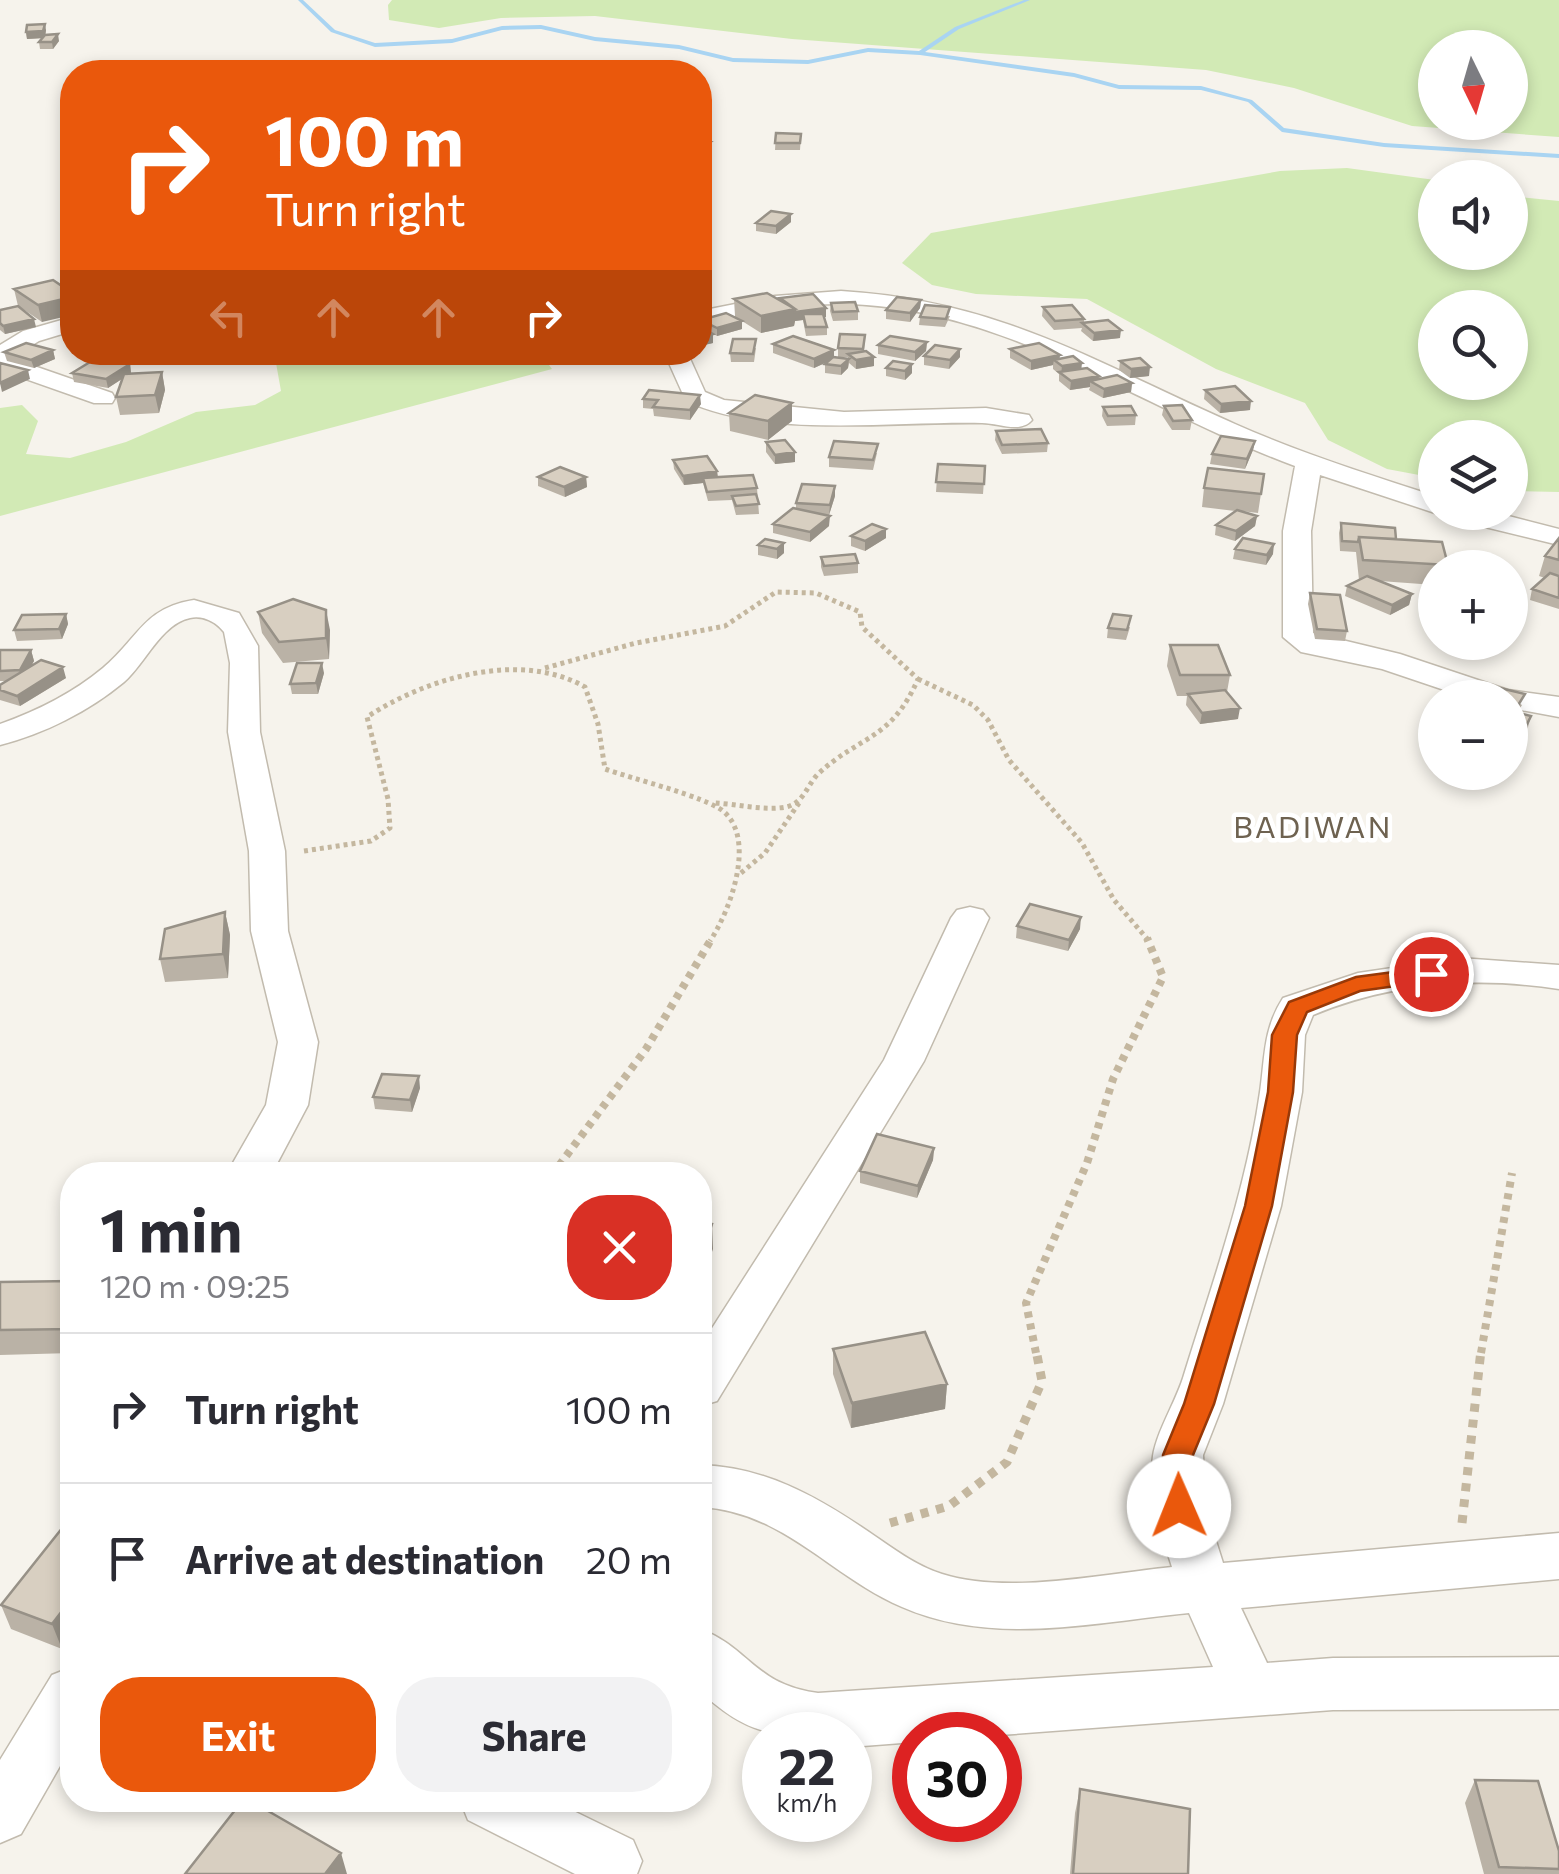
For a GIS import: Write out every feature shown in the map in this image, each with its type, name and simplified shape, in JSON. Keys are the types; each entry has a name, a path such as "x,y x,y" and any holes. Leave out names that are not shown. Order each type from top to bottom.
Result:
{"street":[{"path":"712,315 758,303 821,296 872,297 945,309 1047,341 1210,422 1418,499"},
{"path":"0,359 31,336 60,328"},
{"path":"0,359 102,398"},
{"path":"681,365 695,396 719,407 855,420 986,415 1020,420"},
{"path":"1309,460 1297,531 1298,637 1312,646 1389,661 1446,680"},
{"path":"1528,530 1559,538"},
{"path":"0,735 55,712 116,673 152,626 168,615 198,608 217,612 235,624 244,646 243,730 268,856 272,942 298,1019 298,1059 283,1118 256,1162"},
{"path":"1528,702 1559,707"},
{"path":"712,1369 904,1061 970,918"},
{"path":"1251,1690 1204,1586 1179,1506 1178,1455 1199,1404 1259,1206 1281,1092 1284,1035 1297,1007 1356,984 1492,970 1559,977"},
{"path":"712,1487 752,1491 914,1587 958,1604 1031,1606 1204,1586 1559,1556"},
{"path":"712,1665 760,1707 806,1720 860,1720 1333,1684 1559,1683"},
{"path":"0,1814 60,1713"},
{"path":"513,1812 612,1861"}],"path":[{"path":"268,856 371,842 390,828 392,804 367,739 368,717 384,703 417,690 541,669 636,642 724,626 776,592 838,598 860,612 862,627 918,679 973,705 988,720 1008,760 1082,842 1114,900 1154,947 1163,977 1112,1079 1087,1163 1026,1303 1042,1380 1007,1462 949,1506 836,1540"},
{"path":"541,669 584,687 598,724 605,769 651,788 709,802 788,806 807,793"},
{"path":"740,874 766,854 816,776 888,726 908,702 918,679"},
{"path":"562,1162 646,1048 694,962 714,936 740,874 735,828 709,802"},
{"path":"1458,1564 1480,1358 1512,1173"}],"green space":[{"path":"392,0 1559,0 1559,137 1528,135 1528,30 1418,30 1418,126 1294,88 1206,70 792,39 595,16 501,18 439,28 389,20 388,5"},
{"path":"1347,168 1418,178 1418,270 1528,270 1528,198 1559,201 1559,492 1528,491 1528,420 1418,420 1418,475 1387,469 1328,440 1305,403 1216,369 1087,299 976,294 932,285 902,263 931,233 1280,171"},
{"path":"276,365 549,365 552,369 0,516 0,408 22,405 38,421 26,454 70,458 126,442 196,412 255,405 281,391"}],"building":[{"path":"45,24 43,31 26,32 27,25"},
{"path":"58,34 52,42 39,42 45,35"},
{"path":"776,133 801,134 800,143 775,143"},
{"path":"771,211 791,214 776,226 756,223"},
{"path":"53,280 60,285 60,300 38,305 14,289"},
{"path":"767,293 795,309 761,316 734,299"},
{"path":"813,294 826,308 795,312 780,298"},
{"path":"897,297 921,300 910,313 886,310"},
{"path":"855,302 858,311 833,312 831,303"},
{"path":"925,305 950,307 946,319 920,317"},
{"path":"1072,305 1084,319 1055,321 1043,307"},
{"path":"18,306 34,319 3,326 0,310"},
{"path":"726,313 742,321 717,328 712,326 712,317"},
{"path":"803,314 823,314 827,327 806,327"},
{"path":"1108,320 1121,330 1094,333 1082,323"},
{"path":"840,334 865,335 863,349 838,348"},
{"path":"793,336 834,350 814,359 773,344"},
{"path":"890,336 927,342 915,352 878,345"},
{"path":"733,339 756,339 753,354 730,353"},
{"path":"26,343 53,350 31,360 4,352"},
{"path":"1039,343 1060,355 1031,361 1010,349"},
{"path":"935,345 960,349 950,360 924,356"},
{"path":"866,351 874,357 856,360 848,354"},
{"path":"1073,356 1082,363 1062,366 1054,360"},
{"path":"833,357 849,359 841,366 825,364"},
{"path":"1140,358 1150,367 1131,369 1120,361"},
{"path":"893,361 912,364 905,371 886,368"},
{"path":"0,363 28,370 0,383"},
{"path":"85,365 128,365 106,379 72,373"},
{"path":"1087,368 1099,376 1071,381 1059,372"},
{"path":"162,372 155,395 116,397 124,374"},
{"path":"1117,375 1132,383 1104,389 1090,381"},
{"path":"1235,386 1251,401 1221,404 1205,390"},
{"path":"649,390 700,395 690,410 653,407 658,400 643,399"},
{"path":"755,395 792,403 768,421 729,413"},
{"path":"1182,405 1192,420 1173,421 1164,406"},
{"path":"1131,406 1136,415 1108,416 1103,407"},
{"path":"1041,429 1048,443 1002,445 996,431"},
{"path":"1221,436 1255,441 1247,459 1212,454"},
{"path":"785,440 795,452 775,455 766,442"},
{"path":"834,441 878,444 873,460 829,457"},
{"path":"707,456 717,471 683,476 673,460"},
{"path":"938,464 985,466 984,484 936,482"},
{"path":"560,467 586,477 564,487 538,477"},
{"path":"1208,468 1264,474 1261,494 1204,488"},
{"path":"753,475 757,488 707,492 703,478"},
{"path":"802,484 835,486 830,505 796,503"},
{"path":"756,494 759,504 736,506 732,496"},
{"path":"793,508 830,516 810,532 773,524"},
{"path":"1237,510 1257,516 1236,531 1216,525"},
{"path":"1341,523 1395,528 1396,539 1359,537 1358,542 1342,541"},
{"path":"872,524 886,529 865,541 851,536"},
{"path":"1359,537 1442,542 1444,550 1418,550 1418,563 1363,560"},
{"path":"1243,538 1274,544 1267,555 1235,549"},
{"path":"1559,538 1559,560 1545,556"},
{"path":"765,539 784,543 777,549 758,545"},
{"path":"855,554 858,563 824,566 821,557"},
{"path":"1550,573 1559,576 1559,598 1532,589"},
{"path":"1367,576 1412,594 1392,605 1347,586"},
{"path":"1310,593 1340,595 1347,631 1317,629"},
{"path":"293,599 326,610 326,638 279,642 258,612"},
{"path":"66,614 59,629 14,630 22,615"},
{"path":"1113,614 1131,616 1127,630 1108,628"},
{"path":"1170,645 1218,645 1230,675 1180,675"},
{"path":"0,650 31,650 20,670 0,671"},
{"path":"41,660 63,667 17,696 0,690 0,685"},
{"path":"297,663 322,663 316,683 290,684"},
{"path":"1225,690 1240,708 1202,713 1188,694"},
{"path":"1030,904 1081,917 1069,940 1017,926"},
{"path":"225,912 223,954 160,959 165,929"},
{"path":"382,1074 419,1076 410,1100 373,1097"},
{"path":"877,1134 934,1148 918,1186 860,1171"},
{"path":"60,1281 60,1329 0,1330 0,1282"},
{"path":"925,1332 947,1384 852,1403 833,1349"},
{"path":"60,1531 60,1614 52,1624 1,1605"},
{"path":"1475,1780 1538,1781 1559,1851 1559,1869 1499,1867"},
{"path":"1080,1789 1190,1809 1188,1874 1073,1874"},
{"path":"234,1812 270,1812 341,1853 325,1874 185,1874"}],"waterway":[{"path":"300,0 333,31 375,45 452,41 502,28 541,27 595,39 679,47 733,60 808,62 868,50 920,53"},
{"path":"920,53 957,28 1028,0"},
{"path":"920,53 1074,75 1119,87 1201,88 1250,101 1282,130 1384,145 1559,156"}],"district":[{"name":"BADIWAN","path":"1313,825"}],"route":[{"path":"1179,1506 1178,1455 1199,1404 1259,1206 1281,1092 1284,1035 1297,1007 1356,984 1431,974"}]}
